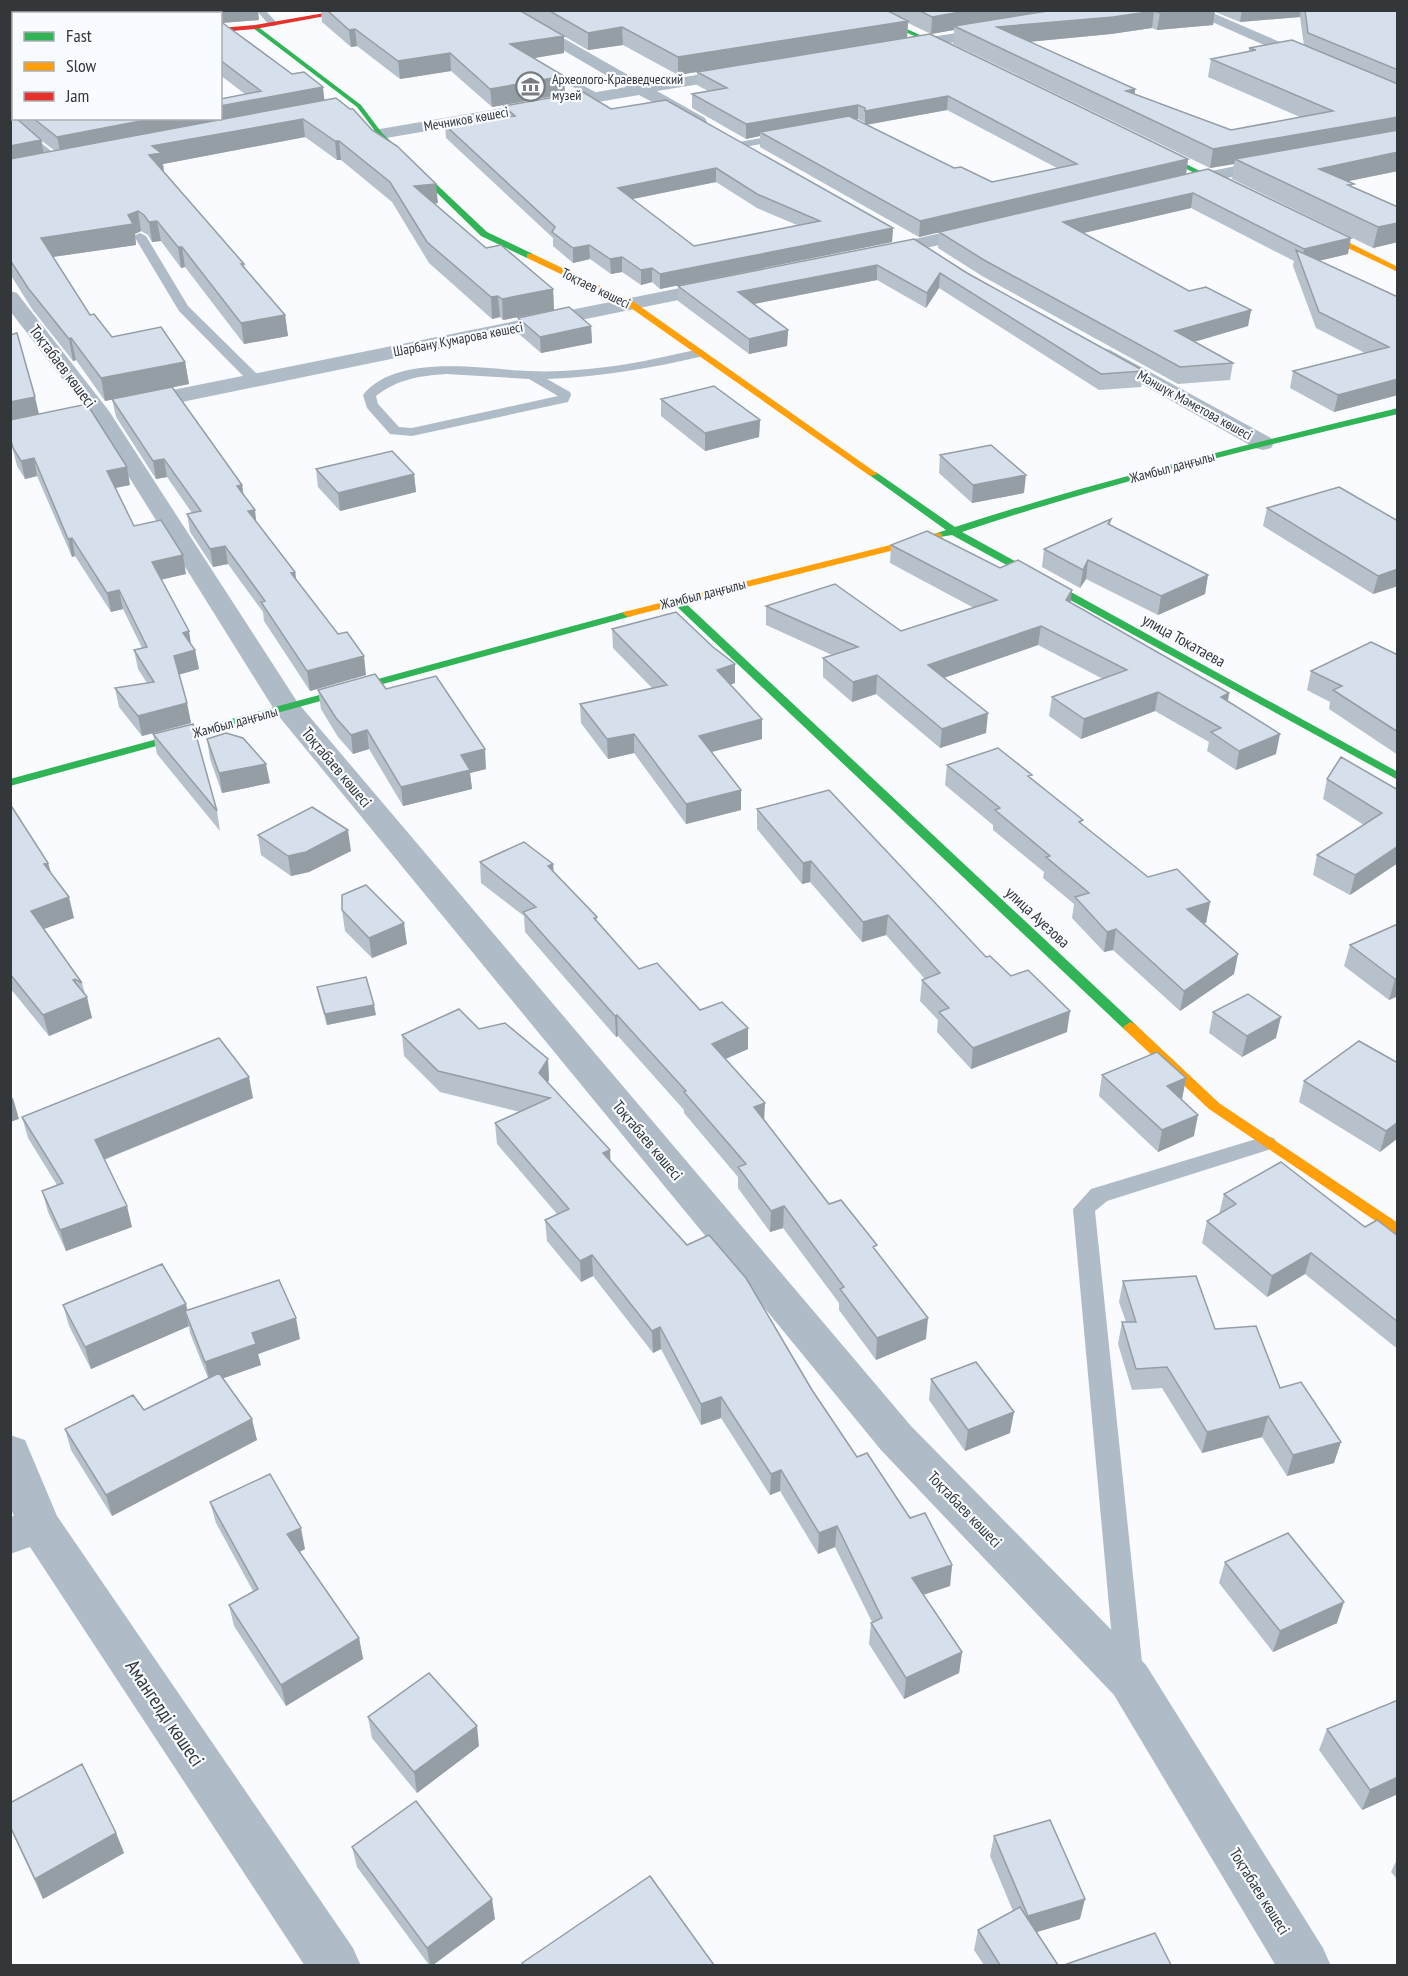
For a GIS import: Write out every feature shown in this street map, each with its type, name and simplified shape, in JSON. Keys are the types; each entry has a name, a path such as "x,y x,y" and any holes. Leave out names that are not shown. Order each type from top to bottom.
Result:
{"street":[{"path":"222,30 255,27 355,10"},
{"path":"502,10 760,157"},
{"path":"859,10 977,62"},
{"path":"1192,10 1322,66"},
{"name":"Тоқтаев көшесі","path":"255,27 359,106 380,134 484,234 631,304 955,532"},
{"path":"886,49 1014,28"},
{"name":"Мечников көшесі","path":"380,134 640,88 757,70"},
{"path":"336,111 359,106"},
{"path":"1133,140 1248,197"},
{"path":"1159,187 1296,159"},
{"path":"41,167 67,162"},
{"path":"1291,218 1398,270"},
{"path":"859,257 997,226"},
{"path":"896,233 936,257"},
{"name":"Шарбану Кумарова көшесі","path":"87,414 734,283"},
{"name":"Тоқтабаев көшесі","path":"10,297 287,708 896,1437 1130,1680 1305,1965"},
{"name":"Мәншүк Мәметова көшесі","path":"1086,345 1263,443"},
{"name":"Жамбыл даңғылы","path":"10,783 676,601 955,532 1017,510 1263,443 1398,411"},
{"name":"улица Токатаева","path":"955,532 1398,777"},
{"name":"улица Ауезова","path":"676,601 1214,1106 1398,1231"},
{"name":"Амангелді көшесі","path":"10,1452 25,1531 335,1965"}],"lane":[{"path":"260,10 273,24"},
{"path":"556,74 596,96"},
{"path":"10,121 67,162"},
{"path":"740,145 793,135"},
{"path":"140,236 183,308 255,380"},
{"path":"532,375 565,395 563,399 411,432 395,431 372,405 369,395 380,384 411,375 461,369 532,375 621,370 700,353"},
{"path":"1130,1680 1083,1209 1099,1195 1266,1143"}],"building":[{"path":"10,10 83,10 85,12 12,12 10,15"},
{"path":"109,10 216,10 215,12 99,12"},
{"path":"327,10 519,10 564,36 510,44 564,76 490,89 450,53 398,61 355,29 349,30"},
{"path":"548,10 886,10 908,21 678,57 622,27 588,33"},
{"path":"918,10 971,10 932,17"},
{"path":"1054,10 1187,10 1160,13 1154,11 1113,17 997,27 1135,89 1126,91 1231,130 1333,111 1211,59 1256,50 1249,48 1292,40 1398,84 1398,117 1213,149 954,26"},
{"path":"1305,10 1398,10 1398,70 1308,33"},
{"path":"222,22 292,74 304,72 323,87 222,106 222,99 261,91 222,62"},
{"path":"12,24 12,39 10,39 10,25"},
{"path":"930,34 1188,159 920,221 760,132 849,116 954,168 961,167 992,182 1077,164 948,96 865,111 865,108 858,105 746,124 692,94 727,88 697,72"},
{"path":"10,48 12,48 12,102 10,101"},
{"path":"583,92 611,109 666,100 893,228 660,274 652,268 641,270 622,257 610,259 589,245 573,248 552,232 555,227 445,125 515,116 504,106","holes":["716,168 757,194 820,221 694,246 618,188"]},
{"path":"336,98 353,109 372,130 397,146 436,184 414,186 486,248 501,245 553,289 502,299 498,296 491,297 427,242 390,182 339,141 335,141 303,119 152,146 161,153 149,155 285,315 241,323 182,247 178,247 157,221 149,222 138,211 128,215 133,224 41,238 90,315 94,314 112,337 161,327 185,362 101,378 71,338 69,339 28,288 10,260 10,159"},
{"path":"10,114 12,120 18,120 41,140 10,146"},
{"path":"36,120 146,120 57,137"},
{"path":"1398,130 1398,152 1319,169 1354,184 1348,185 1398,207 1398,223 1378,227 1235,159"},
{"path":"1208,169 1351,238 1304,249 1193,193 1063,222 1189,291 1206,287 1251,310 1175,331 1233,363 1180,367 984,260 939,232"},
{"path":"914,239 967,273 1144,371 1101,374 940,273 927,293 877,265 738,292 788,330 749,339 678,286"},
{"path":"1296,250 1398,297 1398,379 1338,395 1293,371 1389,347 1319,312"},
{"path":"569,307 591,326 540,337 518,318"},
{"path":"17,333 35,397 10,402 10,335"},
{"path":"714,386 760,420 705,433 661,399"},
{"path":"172,387 242,485 237,486 255,510 248,511 295,572 291,573 338,634 347,632 364,656 307,671 261,602 265,601 225,546 210,549 187,514 201,511 164,459 153,461 112,399"},
{"path":"87,404 127,467 107,471 134,526 161,520 183,555 152,562 189,631 183,633 195,650 174,656 187,703 138,716 115,688 154,682 134,650 147,647 119,590 107,593 72,538 68,539 34,458 21,461 13,448 10,437 10,420"},
{"path":"991,445 1026,475 973,485 940,455"},
{"path":"392,451 414,474 338,493 316,469"},
{"path":"1339,487 1398,521 1398,569 1378,576 1267,508"},
{"path":"1111,519 1108,524 1208,575 1161,596 1088,560 1083,570 1044,549"},
{"path":"927,531 1000,568 1018,560 1072,590 1066,600 1229,693 1221,697 1280,734 1239,751 1211,732 1221,728 1158,692 1084,719 1052,697 1127,670 1041,626 928,665 988,713 942,729 877,675 853,682 823,658 858,647 766,606 835,584 901,631 997,600 891,545"},
{"path":"676,612 735,664 717,670 762,719 699,736 741,790 686,804 634,734 607,739 580,704 667,685 612,629"},
{"path":"1371,642 1398,655 1398,660 1396,660 1398,661 1398,732 1333,690 1342,686 1311,671"},
{"path":"375,674 386,689 436,676 485,749 461,755 470,770 401,787 367,730 351,735 336,718 318,690"},
{"path":"193,724 217,811 153,734"},
{"path":"226,733 243,738 266,764 219,773 207,739"},
{"path":"998,748 1032,775 1028,776 1083,820 1079,822 1148,877 1177,869 1210,902 1187,909 1238,954 1184,991 1116,929 1107,932 1075,897 1089,893 1046,857 1050,856 995,810 1000,808 947,765"},
{"path":"1341,757 1398,790 1398,846 1355,875 1317,855 1382,813 1327,779"},
{"path":"829,790 986,957 990,956 1011,976 1028,970 1070,1011 973,1048 939,1012 949,1008 922,980 940,973 888,915 863,922 811,861 803,863 757,809"},
{"path":"10,804 48,863 44,864 69,897 31,911 82,983 73,980 87,997 43,1015 10,974"},
{"path":"312,807 348,830 306,852 288,856 258,835"},
{"path":"524,842 553,864 548,866 597,917 594,918 639,969 657,963 700,1010 722,1002 748,1028 712,1044 765,1103 754,1107 829,1204 841,1200 877,1245 873,1247 928,1318 877,1338 840,1289 844,1287 784,1206 771,1211 738,1167 746,1164 684,1092 686,1091 617,1015 615,1016 523,912 536,907 480,862"},
{"path":"366,885 404,923 369,938 342,910 342,895"},
{"path":"1398,924 1398,978 1395,979 1350,945"},
{"path":"366,977 374,1005 325,1014 317,987"},
{"path":"1248,994 1281,1017 1247,1036 1213,1012"},
{"path":"459,1009 479,1029 505,1023 548,1059 539,1073 610,1150 603,1153 687,1245 709,1235 746,1278 812,1390 857,1457 867,1453 910,1518 925,1513 952,1565 912,1578 962,1652 906,1678 871,1623 882,1618 837,1526 819,1533 781,1470 771,1474 721,1397 701,1404 660,1327 652,1331 592,1255 580,1261 545,1220 569,1209 495,1123 550,1098 438,1071 402,1035"},
{"path":"219,1038 249,1077 95,1140 127,1206 60,1230 42,1191 63,1183 22,1117"},
{"path":"1359,1041 1398,1063 1398,1122 1386,1131 1304,1081"},
{"path":"1157,1052 1186,1078 1167,1086 1198,1115 1162,1130 1102,1075"},
{"path":"1281,1162 1365,1227 1377,1220 1398,1236 1398,1322 1311,1253 1272,1276 1207,1221 1236,1204 1224,1194"},
{"path":"162,1264 186,1304 85,1347 63,1305"},
{"path":"1196,1276 1215,1329 1256,1326 1280,1388 1301,1382 1341,1442 1293,1455 1268,1416 1207,1432 1167,1367 1136,1369 1122,1322 1136,1322 1123,1281"},
{"path":"279,1280 296,1318 252,1333 256,1344 205,1362 185,1311"},
{"path":"976,1362 1014,1412 968,1430 931,1379"},
{"path":"219,1373 252,1419 106,1495 65,1429 133,1395 144,1410"},
{"path":"270,1474 301,1528 287,1534 359,1638 281,1685 229,1605 258,1589 210,1502"},
{"path":"1288,1533 1344,1602 1280,1631 1225,1562"},
{"path":"429,1673 477,1726 414,1772 368,1717"},
{"path":"1398,1700 1398,1777 1370,1790 1327,1729"},
{"path":"82,1764 116,1833 35,1879 10,1826 10,1803"},
{"path":"416,1801 492,1899 427,1948 352,1847"},
{"path":"1050,1820 1085,1899 1028,1916 994,1836"},
{"path":"650,1876 714,1965 524,1965 522,1963"},
{"path":"1020,1907 1058,1965 1000,1965 978,1930"},
{"path":"1155,1933 1171,1965 1064,1965"}],"traffic: fast":[{"path":"859,10 959,54"},
{"path":"255,27 359,106 380,134 484,234 530,256"},
{"path":"1148,147 1236,191"},
{"path":"938,536 1017,510 1263,443 1398,411"},
{"path":"873,474 955,532 1398,777"},
{"path":"677,601 1130,1027"},
{"path":"10,783 628,614"}],"traffic: slow":[{"path":"1309,226 1398,270"},
{"path":"530,256 631,304 873,474"},
{"path":"628,614 938,536"},
{"path":"1130,1027 1214,1106 1398,1231"}],"traffic: jam":[{"path":"222,30 255,27 355,10"}],"place":[{"name":"Археолого-Краеведческий музей","path":"531,87"}]}
